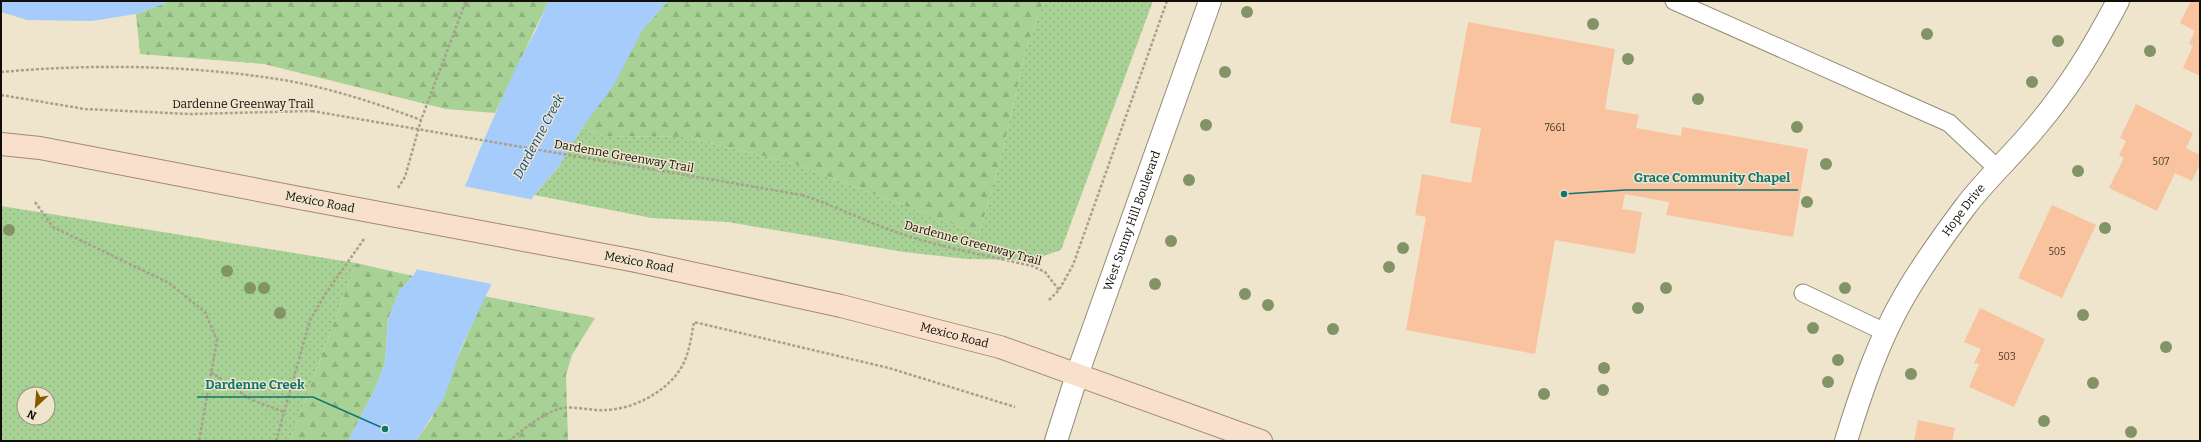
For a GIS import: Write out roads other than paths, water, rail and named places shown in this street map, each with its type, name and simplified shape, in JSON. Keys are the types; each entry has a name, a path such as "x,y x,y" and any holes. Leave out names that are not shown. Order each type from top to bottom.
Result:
{"main road":[{"name":"Mexico Road","path":"1,144 40,148 636,262 841,306 1000,347 1261,441"}],"street":[{"name":"West Sunny Hill Boulevard","path":"1056,441 1077,375 1210,1"},
{"name":"Hope Drive","path":"1846,441 1856,407 1904,296 1927,260 1966,206 1999,170 2064,92 2090,54 2118,1"}],"lane":[{"path":"1674,1 1949,123 1999,170"},
{"path":"1803,293 1887,333"}],"water":[{"path":"1,1 171,1 136,14 92,21 27,20 1,12"},
{"path":"550,1 668,1 643,29 614,85 582,128 557,169 534,195 462,346 444,398 416,441 348,441 375,389 385,363 388,319 400,290 413,276 467,182 516,67 536,30 547,4"}],"place":[{"name":"Grace Community Chapel","path":"1564,194"},
{"name":"Dardenne Creek","path":"385,429"}]}
